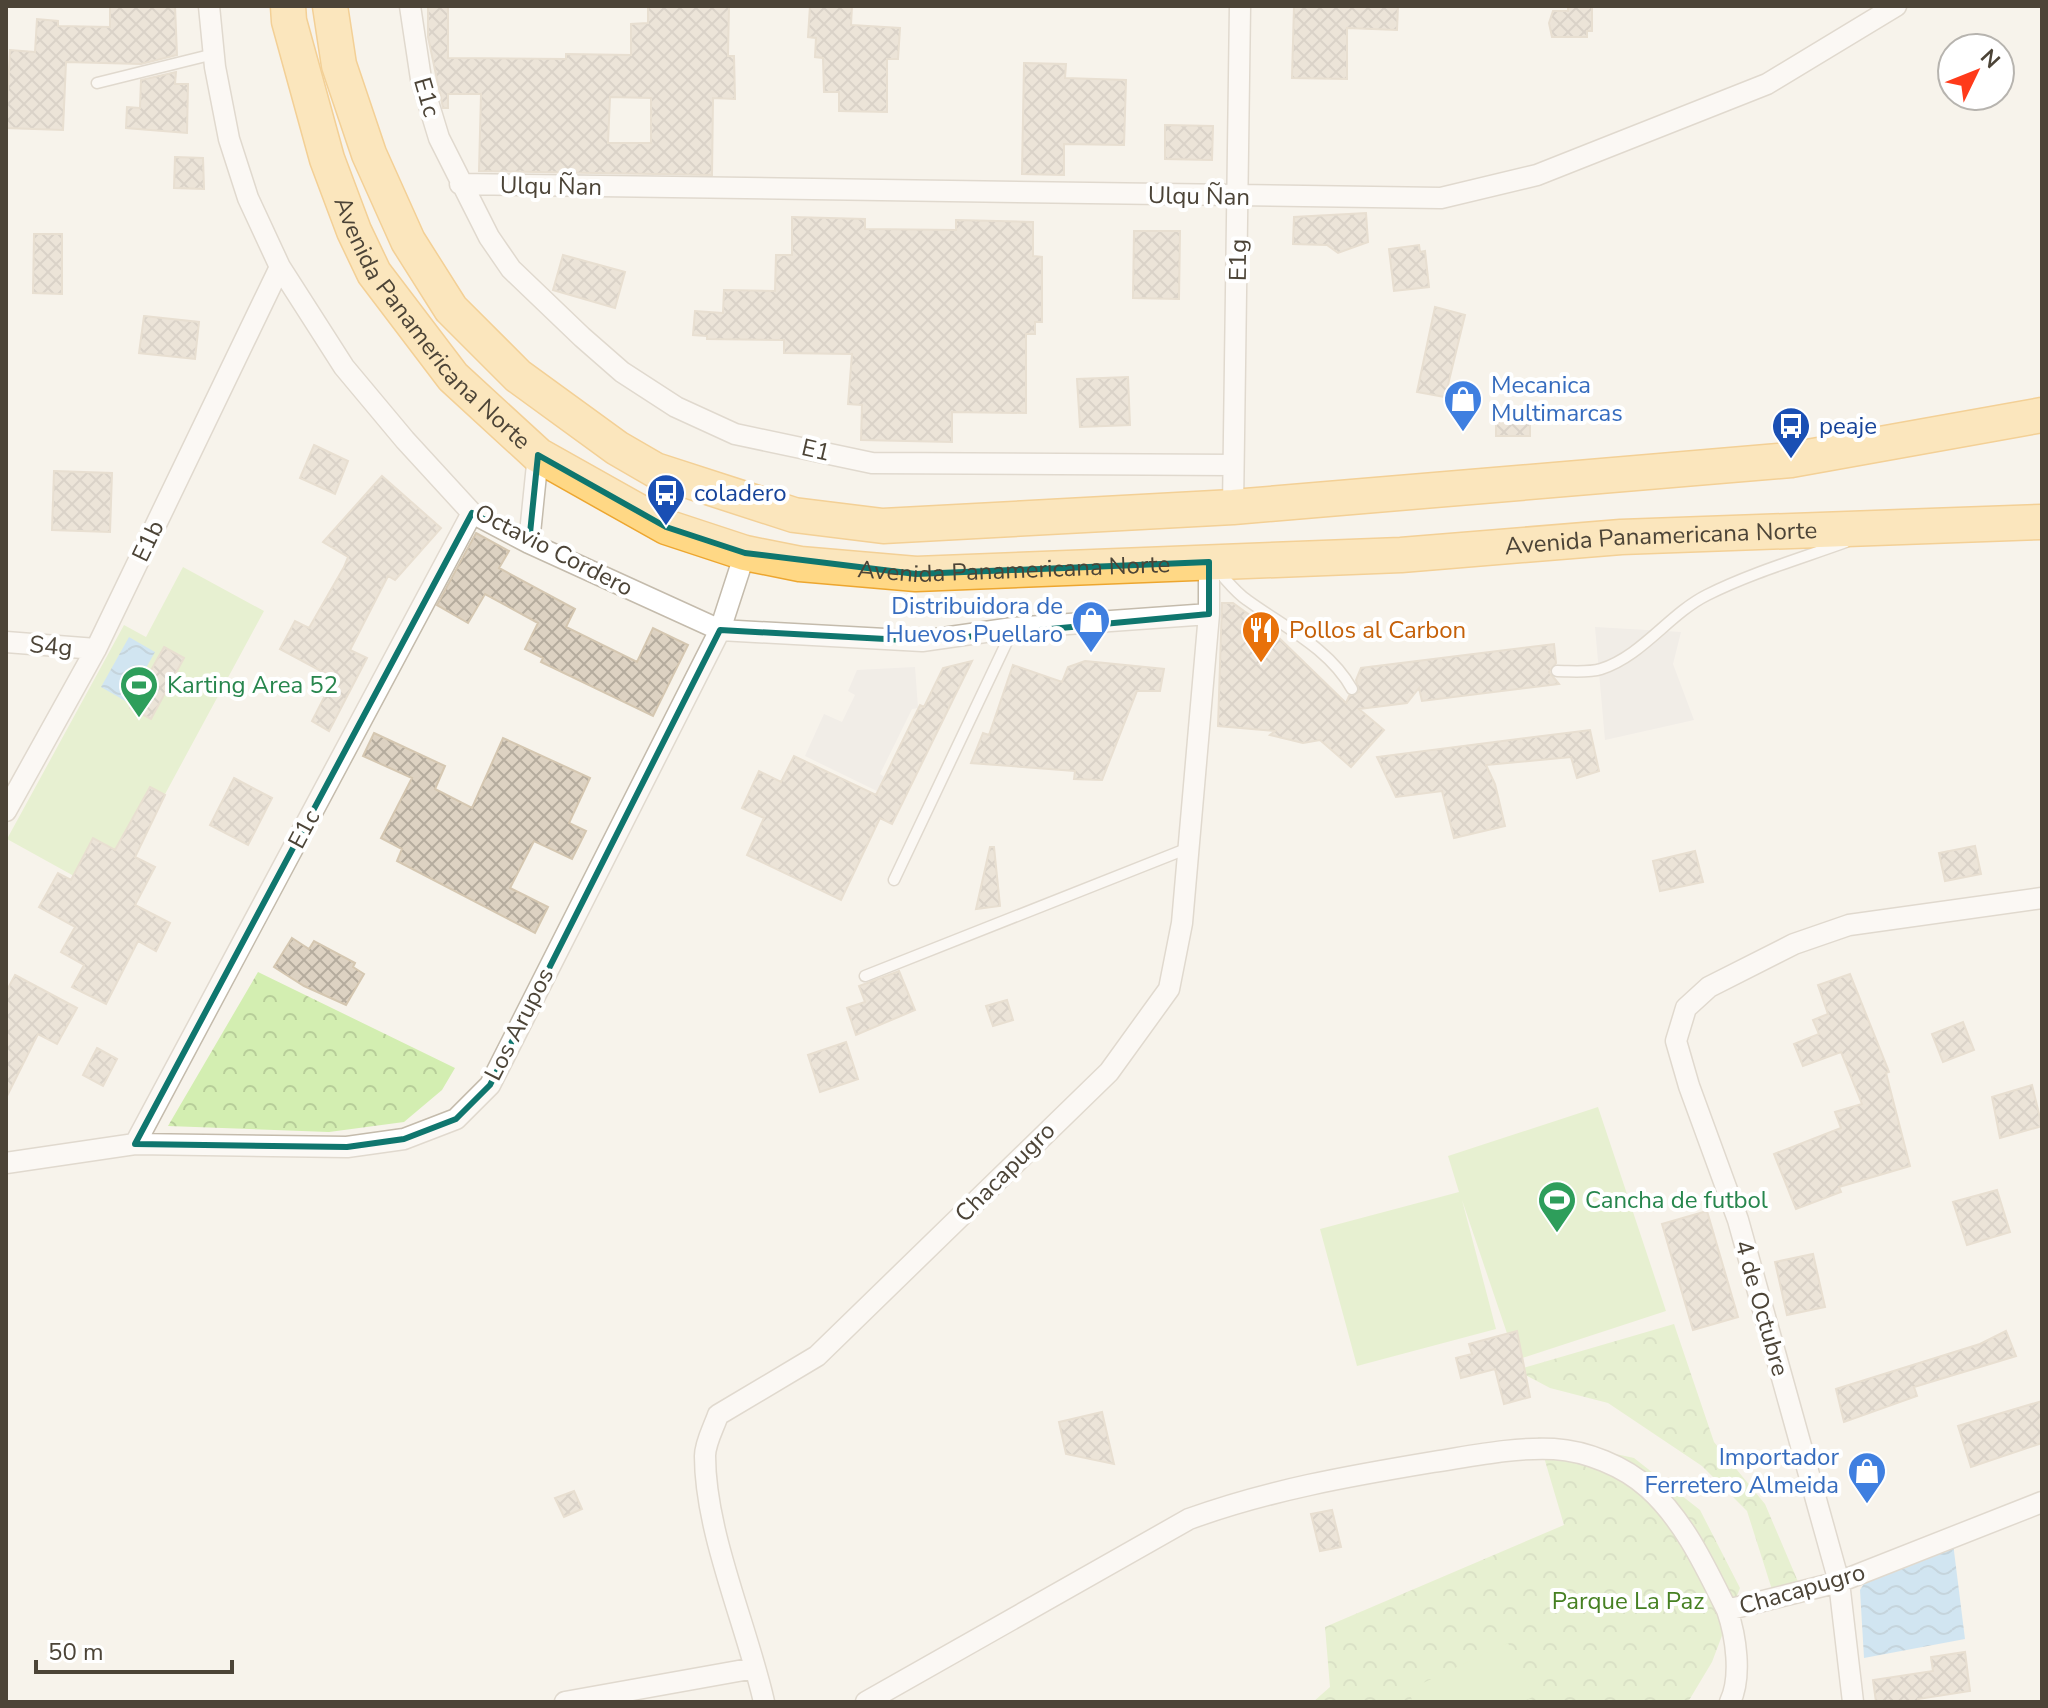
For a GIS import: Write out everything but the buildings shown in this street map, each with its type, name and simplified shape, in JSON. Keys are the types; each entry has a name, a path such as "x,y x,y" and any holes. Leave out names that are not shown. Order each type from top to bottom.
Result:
{"highway":[{"name":"Avenida Panamericana Norte","path":"288,6 289,21 327,159 374,273 453,377 538,455 666,527 745,553 800,564 916,574 1401,555 1621,537 2042,522"},
{"name":"Avenida Panamericana Norte","path":"330,6 339,65 369,154 408,241 451,309 518,376 617,448 655,470 794,515 883,526 1233,507 1791,460 2042,415"}],"street":[{"name":"Octavio Cordero","path":"209,6 229,139 248,198 280,267 344,367 472,513 529,543 720,630 922,641 1013,628 1209,614"},
{"name":"E1c","path":"410,6 421,79 439,138 460,184"},
{"name":"E1g","path":"1233,465 1240,6"},
{"name":"Ulqu Ñan","path":"460,184 1441,198 1537,175 1767,84 1896,6"},
{"name":"E1","path":"460,184 511,269 582,337 622,372 663,398 735,434 872,463 1233,465"},
{"name":"E1b","path":"6,811 96,649 280,267"},
{"path":"529,543 531,499 538,455"},
{"path":"1233,465 1233,507"},
{"name":"E1c","path":"135,1144 472,513"},
{"name":"Los Arupos","path":"6,1163 135,1144 347,1147 404,1139 456,1119 490,1085 720,630 745,553"},
{"name":"Chacapugro","path":"764,1702 721,1551 710,1495 705,1454 718,1415 817,1356 1109,1072 1169,989 1182,923 1186,849 1209,614 1209,562"},
{"name":"S4g","path":"6,642 96,649"},
{"name":"4 de Octubre","path":"1853,1702 1839,1582 1738,1220 1689,1086 1676,1041 1686,1008 1709,987 1794,944 1849,925 2042,898"},
{"name":"Chacapugro","path":"866,1702 1189,1519 1243,1500 1319,1480 1499,1452 1555,1449 1604,1460 1648,1487 1679,1522 1727,1610 1839,1582 2042,1502"},
{"path":"1727,1610 1732,1624 1737,1688 1730,1702"},
{"path":"565,1702 755,1668"}],"lane":[{"path":"97,83 214,54"},
{"path":"1557,671 1601,669 1632,652 1677,611 1705,596 1739,580 1884,529"},
{"path":"1209,562 1244,598 1294,629 1341,669 1352,689"},
{"path":"894,880 1013,628"},
{"path":"865,976 1186,849"}],"highlighted area":[{"path":"538,455 666,527 745,553 916,574 1209,562 1209,614 922,641 720,630 490,1085 456,1119 404,1139 347,1147 135,1144 472,513 529,543"}],"green space":[{"name":"Karting Area 52","path":"183,567 264,611 110,896 7,839 124,625 146,637"},
{"path":"258,972 455,1068 442,1090 404,1122 329,1132 168,1126"},
{"name":"Cancha de futbol","path":"1598,1107 1666,1311 1516,1360 1462,1200 1496,1329 1357,1366 1320,1229 1459,1192 1448,1156"},
{"path":"1674,1324 1714,1442 1765,1504 1802,1591 1774,1596 1747,1511 1702,1466 1608,1403 1550,1388 1516,1370"},
{"name":"Parque La Paz","path":"1538,1437 1634,1458 1700,1510 1740,1588 1712,1662 1688,1702 1313,1702 1330,1687 1325,1627 1564,1525"},
{"path":"1508,1643 1533,1697 1522,1702 1413,1702 1408,1690"}],"shaded area":[{"path":"1595,627 1681,632 1673,664 1694,720 1605,740"},
{"path":"915,667 918,708 912,709 880,774 886,778 879,792 805,756 824,714 842,722 855,695 848,691 857,670"}],"water":[{"path":"129,637 155,652 127,702 101,687"},
{"path":"1953,1543 1965,1639 1864,1658 1860,1590 1870,1574"}],"place":[{"name":"Mecanica Multimarcas","path":"1463,433"},
{"name":"peaje","path":"1791,460"},
{"name":"coladero","path":"666,527"},
{"name":"Distribuidora de Huevos Puellaro","path":"1091,654"},
{"name":"Pollos al Carbon","path":"1261,664"},
{"name":"Karting Area 52","path":"139,719"},
{"name":"Cancha de futbol","path":"1557,1234"},
{"name":"Importador Ferretero Almeida","path":"1867,1505"}]}
